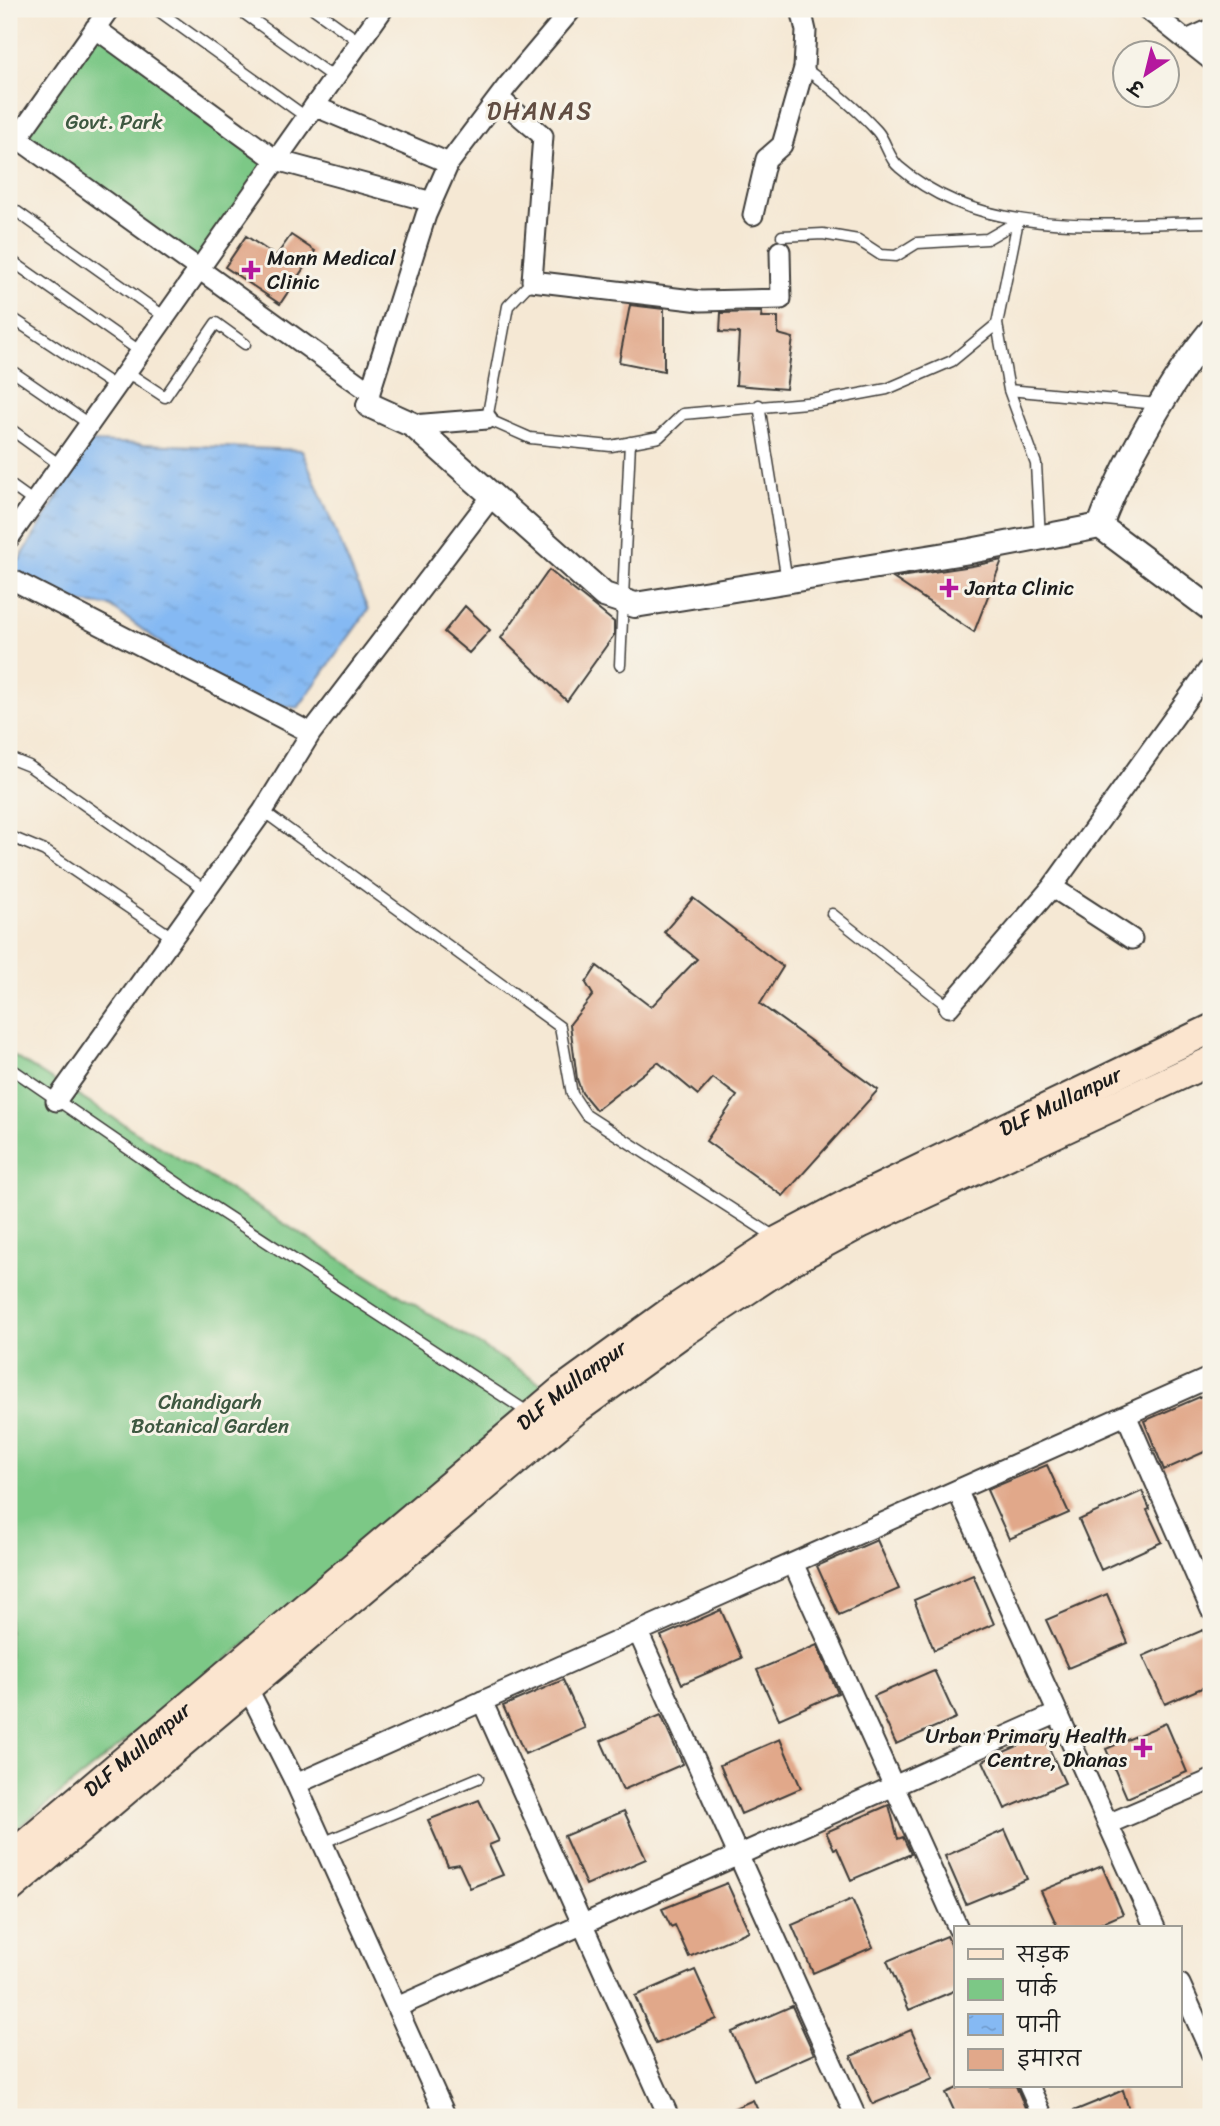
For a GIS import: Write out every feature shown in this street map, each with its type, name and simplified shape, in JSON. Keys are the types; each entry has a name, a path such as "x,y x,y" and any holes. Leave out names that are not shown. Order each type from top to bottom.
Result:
{"main road":[{"name":"DLF Mullanpur","path":"9,1889 533,1415 562,1390 667,1314 779,1240 968,1144 1211,1029"},
{"name":"DLF Mullanpur","path":"9,1858 243,1677 577,1409 792,1261 954,1178 1211,1061"}],"street":[{"path":"109,9 13,144 199,269 369,399 413,425 604,595 635,605 787,582 1100,526 1211,609"},
{"path":"9,537 383,9"},
{"path":"369,399 432,202 449,163 572,9"},
{"path":"753,215 766,159 782,145 804,68 806,31 801,9"},
{"path":"1147,9 1211,60"},
{"path":"95,29 276,160 432,202"},
{"path":"1189,40 1211,29"},
{"path":"499,98 543,136 533,281 701,301 781,299 781,243"},
{"path":"310,111 449,163"},
{"path":"1100,526 1108,504 1163,404 1211,331"},
{"path":"413,425 487,419"},
{"path":"55,1101 263,811 311,733 492,496"},
{"path":"9,578 311,733"},
{"path":"949,1007 1052,887 1211,666"},
{"path":"1052,887 1132,939"},
{"path":"296,1784 1211,1377"},
{"path":"1125,1415 1211,1610"},
{"path":"957,1490 1154,1926"},
{"path":"793,1563 957,1926"},
{"path":"638,1632 856,2117"},
{"path":"243,1677 296,1784 446,2117"},
{"path":"482,1701 669,2117"},
{"path":"397,2007 1058,1713"},
{"path":"1108,1824 1211,1780"},
{"path":"1182,1988 1211,2053"},
{"path":"1030,2088 1043,2117"}],"lane":[{"path":"156,9 310,111"},
{"path":"238,9 334,78"},
{"path":"314,9 360,41"},
{"path":"804,68 878,132 897,166 943,196 1018,221 1054,225 1211,222"},
{"path":"9,206 165,317"},
{"path":"781,243 823,233 858,240 881,255 896,256 917,243 987,239 1018,221"},
{"path":"1018,221 997,324 1009,390 1036,464 1040,538"},
{"path":"9,259 141,352"},
{"path":"533,281 508,306 487,419 530,438 611,446 659,437 683,414 817,401 887,389 953,361 997,324"},
{"path":"9,316 121,379 164,397 216,323 246,344"},
{"path":"9,369 89,424"},
{"path":"1009,390 1163,404"},
{"path":"759,405 787,582"},
{"path":"9,428 60,466"},
{"path":"620,665 630,442"},
{"path":"9,484 34,502"},
{"path":"9,758 29,766 206,890"},
{"path":"263,811 560,1027 572,1094 586,1115 779,1240"},
{"path":"9,836 44,851 173,937"},
{"path":"832,914 949,1007"},
{"path":"9,1067 55,1101 533,1415"},
{"path":"322,1843 478,1778"}],"green space":[{"name":"Govt. Park","path":"95,28 276,160 202,264 24,137"},
{"name":"Chandigarh Botanical Garden","path":"9,1053 557,1393 9,1835"}],"water":[{"path":"90,442 302,450 368,610 298,708 237,699 110,606 81,603 13,571"}],"building":[{"path":"291,235 315,251 280,304 225,267 246,236 276,256"},
{"path":"630,305 664,309 664,371 619,362"},
{"path":"762,312 761,317 778,317 778,334 793,338 786,389 736,385 739,333 720,332 721,313"},
{"path":"1002,560 974,632 893,578 972,566"},
{"path":"549,570 614,622 614,635 567,701 501,638"},
{"path":"465,606 490,630 469,653 444,632"},
{"path":"693,898 783,967 760,1004 878,1090 783,1196 706,1141 737,1096 713,1078 698,1095 658,1062 596,1110 582,1093 577,1079 570,1024 593,995 586,983 597,966 651,1007 697,959 664,932"},
{"path":"1204,1395 1211,1414 1211,1449 1164,1470 1144,1421"},
{"path":"1047,1465 1069,1513 1009,1539 987,1490"},
{"path":"1142,1491 1150,1509 1147,1510 1162,1542 1101,1570 1079,1520"},
{"path":"877,1540 899,1589 839,1615 817,1566"},
{"path":"973,1575 994,1624 934,1650 914,1600"},
{"path":"1107,1594 1128,1643 1068,1668 1046,1620"},
{"path":"721,1610 742,1658 682,1684 661,1636"},
{"path":"1203,1630 1211,1648 1211,1684 1165,1704 1143,1656"},
{"path":"817,1645 838,1693 779,1719 757,1670"},
{"path":"934,1670 956,1718 896,1744 874,1696"},
{"path":"563,1680 585,1728 525,1754 503,1706"},
{"path":"661,1715 683,1764 623,1790 601,1741"},
{"path":"1166,1723 1187,1772 1127,1798 1106,1749"},
{"path":"1043,1735 1065,1783 1005,1809 983,1761"},
{"path":"780,1739 801,1788 741,1814 720,1765"},
{"path":"479,1800 499,1841 489,1845 503,1875 470,1888 459,1864 448,1866 428,1820"},
{"path":"889,1805 898,1839 903,1837 911,1854 851,1880 837,1848 834,1849 826,1832"},
{"path":"624,1811 646,1859 586,1885 564,1836"},
{"path":"1005,1830 1027,1879 966,1904 945,1856"},
{"path":"1102,1866 1123,1914 1096,1926 1057,1926 1041,1891"},
{"path":"727,1883 749,1931 689,1957 675,1925 671,1927 662,1909"},
{"path":"852,1899 873,1947 813,1973 792,1925"},
{"path":"947,1936 954,1951 954,1991 909,2010 887,1961"},
{"path":"695,1970 717,2019 656,2044 635,1996"},
{"path":"792,2006 814,2054 754,2080 732,2032"},
{"path":"911,2030 933,2079 873,2104 851,2056"},
{"path":"957,2088 1017,2088 1029,2117 957,2117 946,2093"},
{"path":"1123,2090 1131,2117 1059,2117 1108,2097"},
{"path":"753,2100 761,2117 714,2117"}],"place":[{"name":"Mann Medical Clinic","path":"251,270"},
{"name":"Janta Clinic","path":"949,588"},
{"name":"Urban Primary Health Centre, Dhanas","path":"1143,1748"}],"district":[{"name":"DHANAS","path":"540,111"}]}
